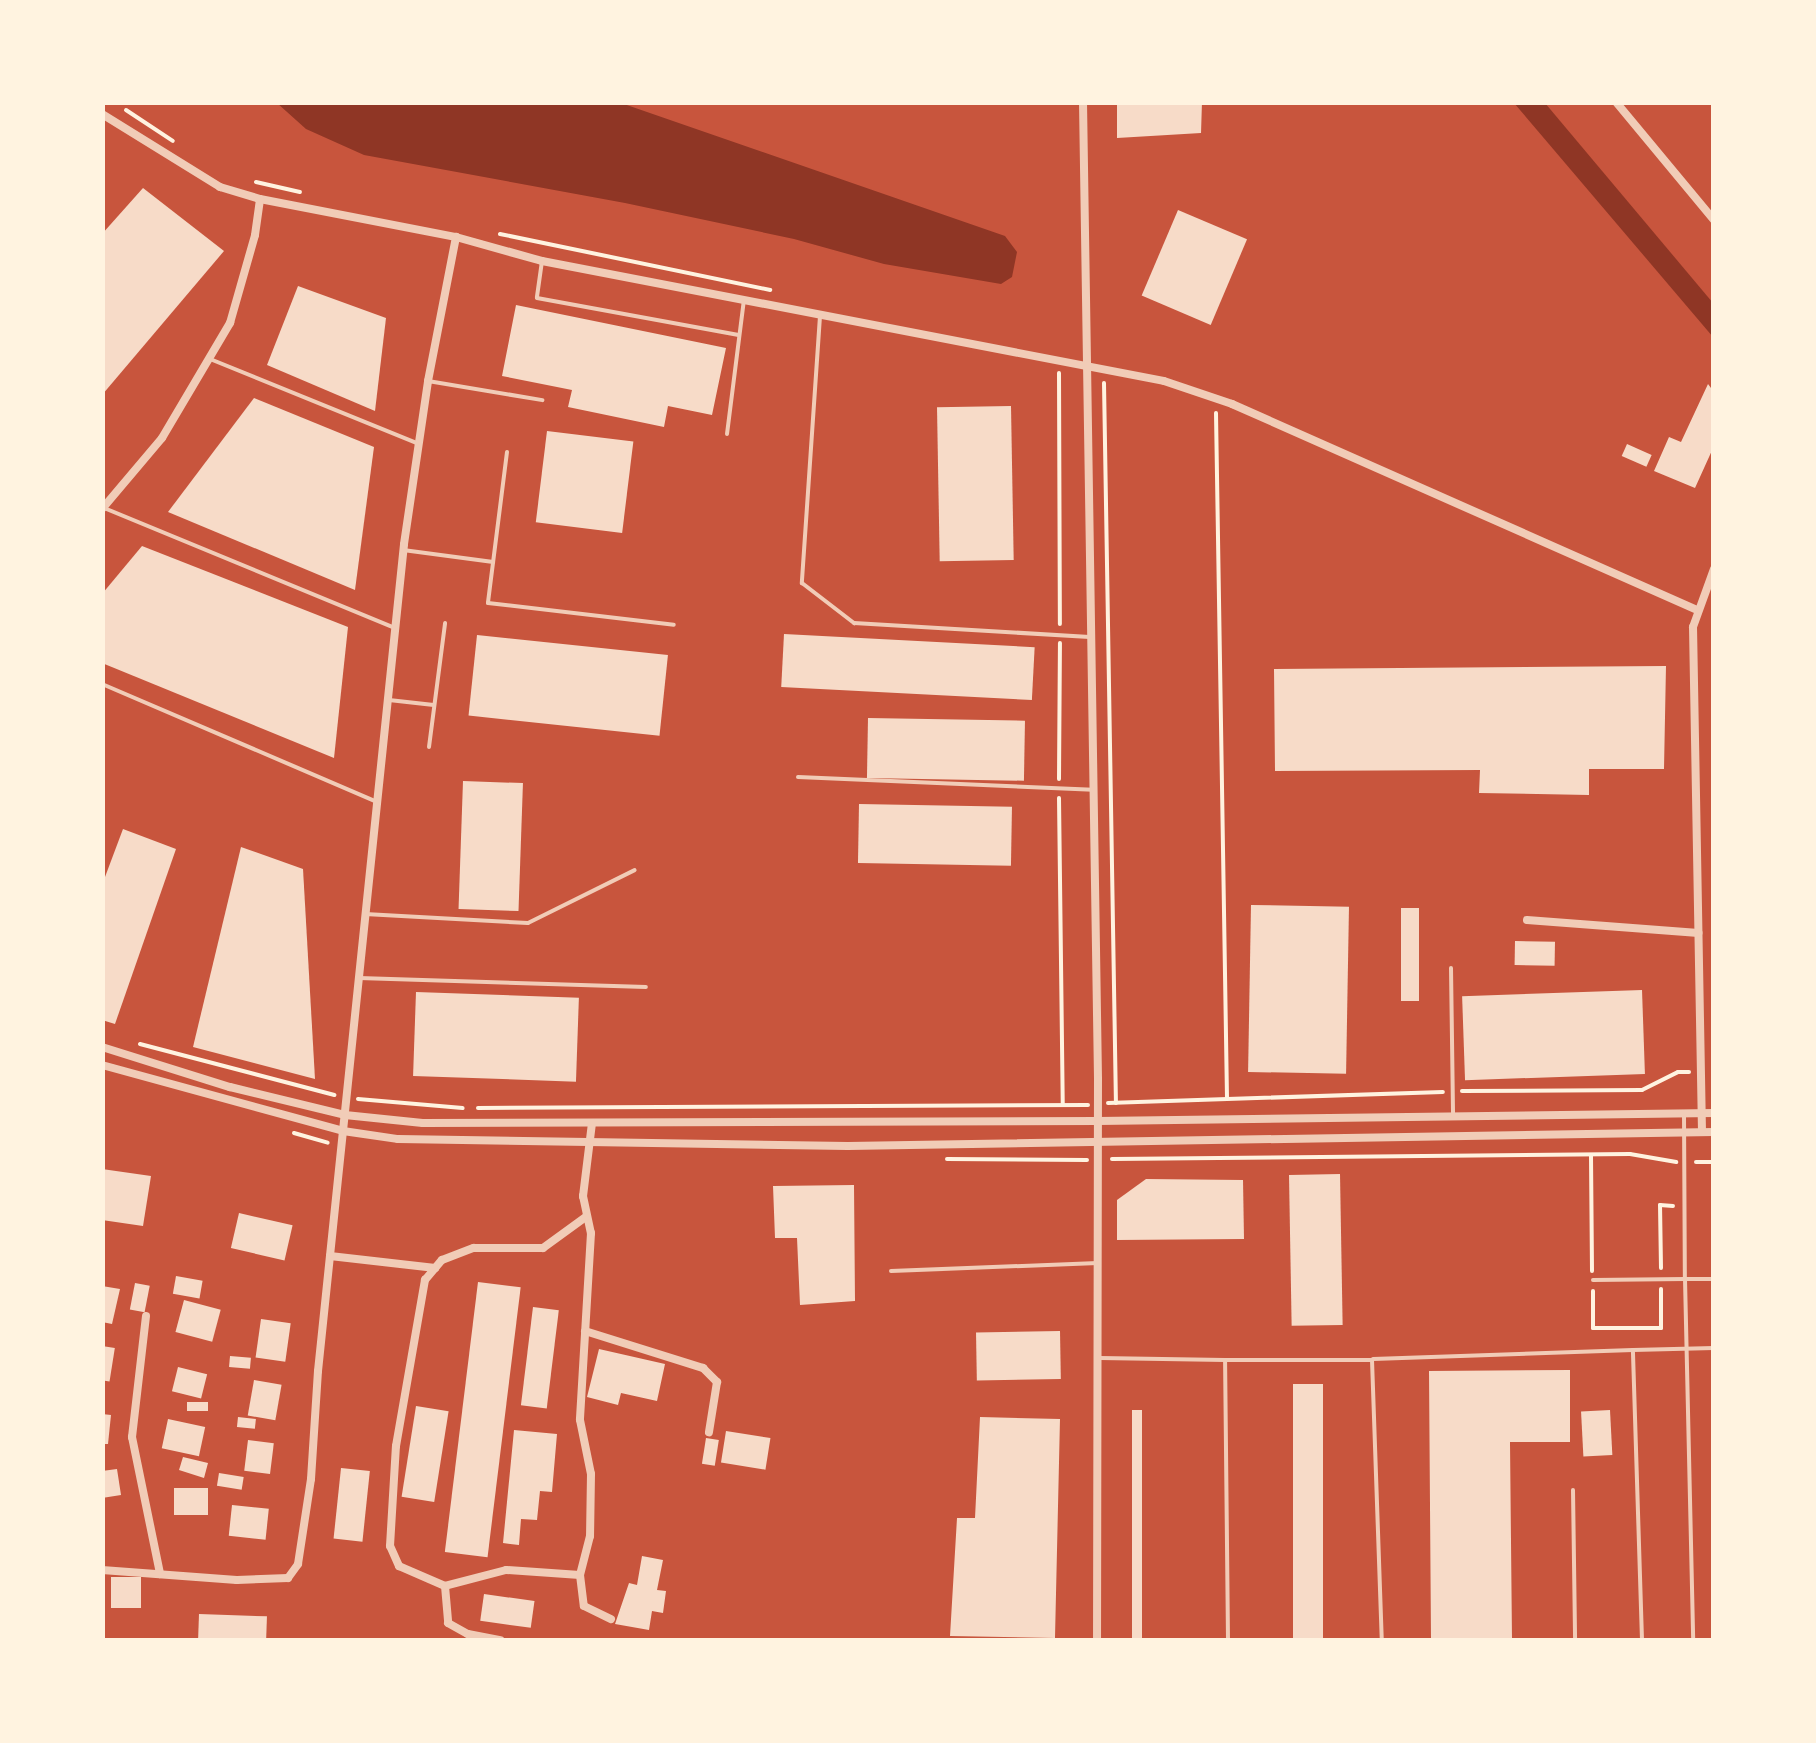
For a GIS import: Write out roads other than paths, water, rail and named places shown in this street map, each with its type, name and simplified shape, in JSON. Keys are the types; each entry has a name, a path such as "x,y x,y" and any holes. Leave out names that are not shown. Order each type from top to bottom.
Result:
{"street":[{"path":"1083,102 1098,1104 1096,1640"},
{"path":"1616,102 1714,220"},
{"path":"102,114 220,187 260,199 456,237 542,261 1059,358 1216,399 1696,610"},
{"path":"103,508 162,438 230,323 260,199"},
{"path":"102,1570 237,1580 288,1578 298,1564 311,1479 342,1131 403,550 428,381 456,237"},
{"path":"1702,1132 1692,626 1714,568"},
{"path":"1528,920 1699,933"},
{"path":"102,1048 230,1088 345,1116 423,1122 1098,1121 1714,1113"},
{"path":"102,1066 342,1131 398,1139 1098,1144 1714,1132"},
{"path":"592,1123 583,1196 591,1234 580,1420 591,1474 590,1536 580,1575 584,1606 611,1618"},
{"path":"580,1575 506,1570 445,1586 399,1566 390,1546 396,1446 410,1345 425,1280 442,1260 474,1248 543,1248 587,1216"},
{"path":"330,1256 435,1268"},
{"path":"146,1316 132,1436 160,1574"},
{"path":"585,1331 703,1368 717,1382 710,1432"},
{"path":"445,1586 448,1623 468,1634 500,1640"}],"lane":[{"path":"542,261 537,298 739,335"},
{"path":"726,434 744,299"},
{"path":"820,313 802,583 854,623 1090,637"},
{"path":"208,359 419,444"},
{"path":"428,381 542,400"},
{"path":"507,452 488,603 674,625"},
{"path":"103,508 395,628"},
{"path":"403,550 493,562"},
{"path":"429,746 445,623"},
{"path":"102,684 377,802"},
{"path":"388,700 434,705"},
{"path":"798,778 1093,790"},
{"path":"365,914 528,923 635,870"},
{"path":"1451,968 1453,1117"},
{"path":"359,978 646,987"},
{"path":"1684,1114 1693,1640"},
{"path":"892,1271 1098,1263"},
{"path":"1592,1280 1714,1278"},
{"path":"1098,1358 1372,1360 1714,1348"},
{"path":"1633,1350 1642,1640"},
{"path":"1225,1360 1228,1640"},
{"path":"1372,1360 1382,1640"},
{"path":"1572,1490 1575,1640"}]}
